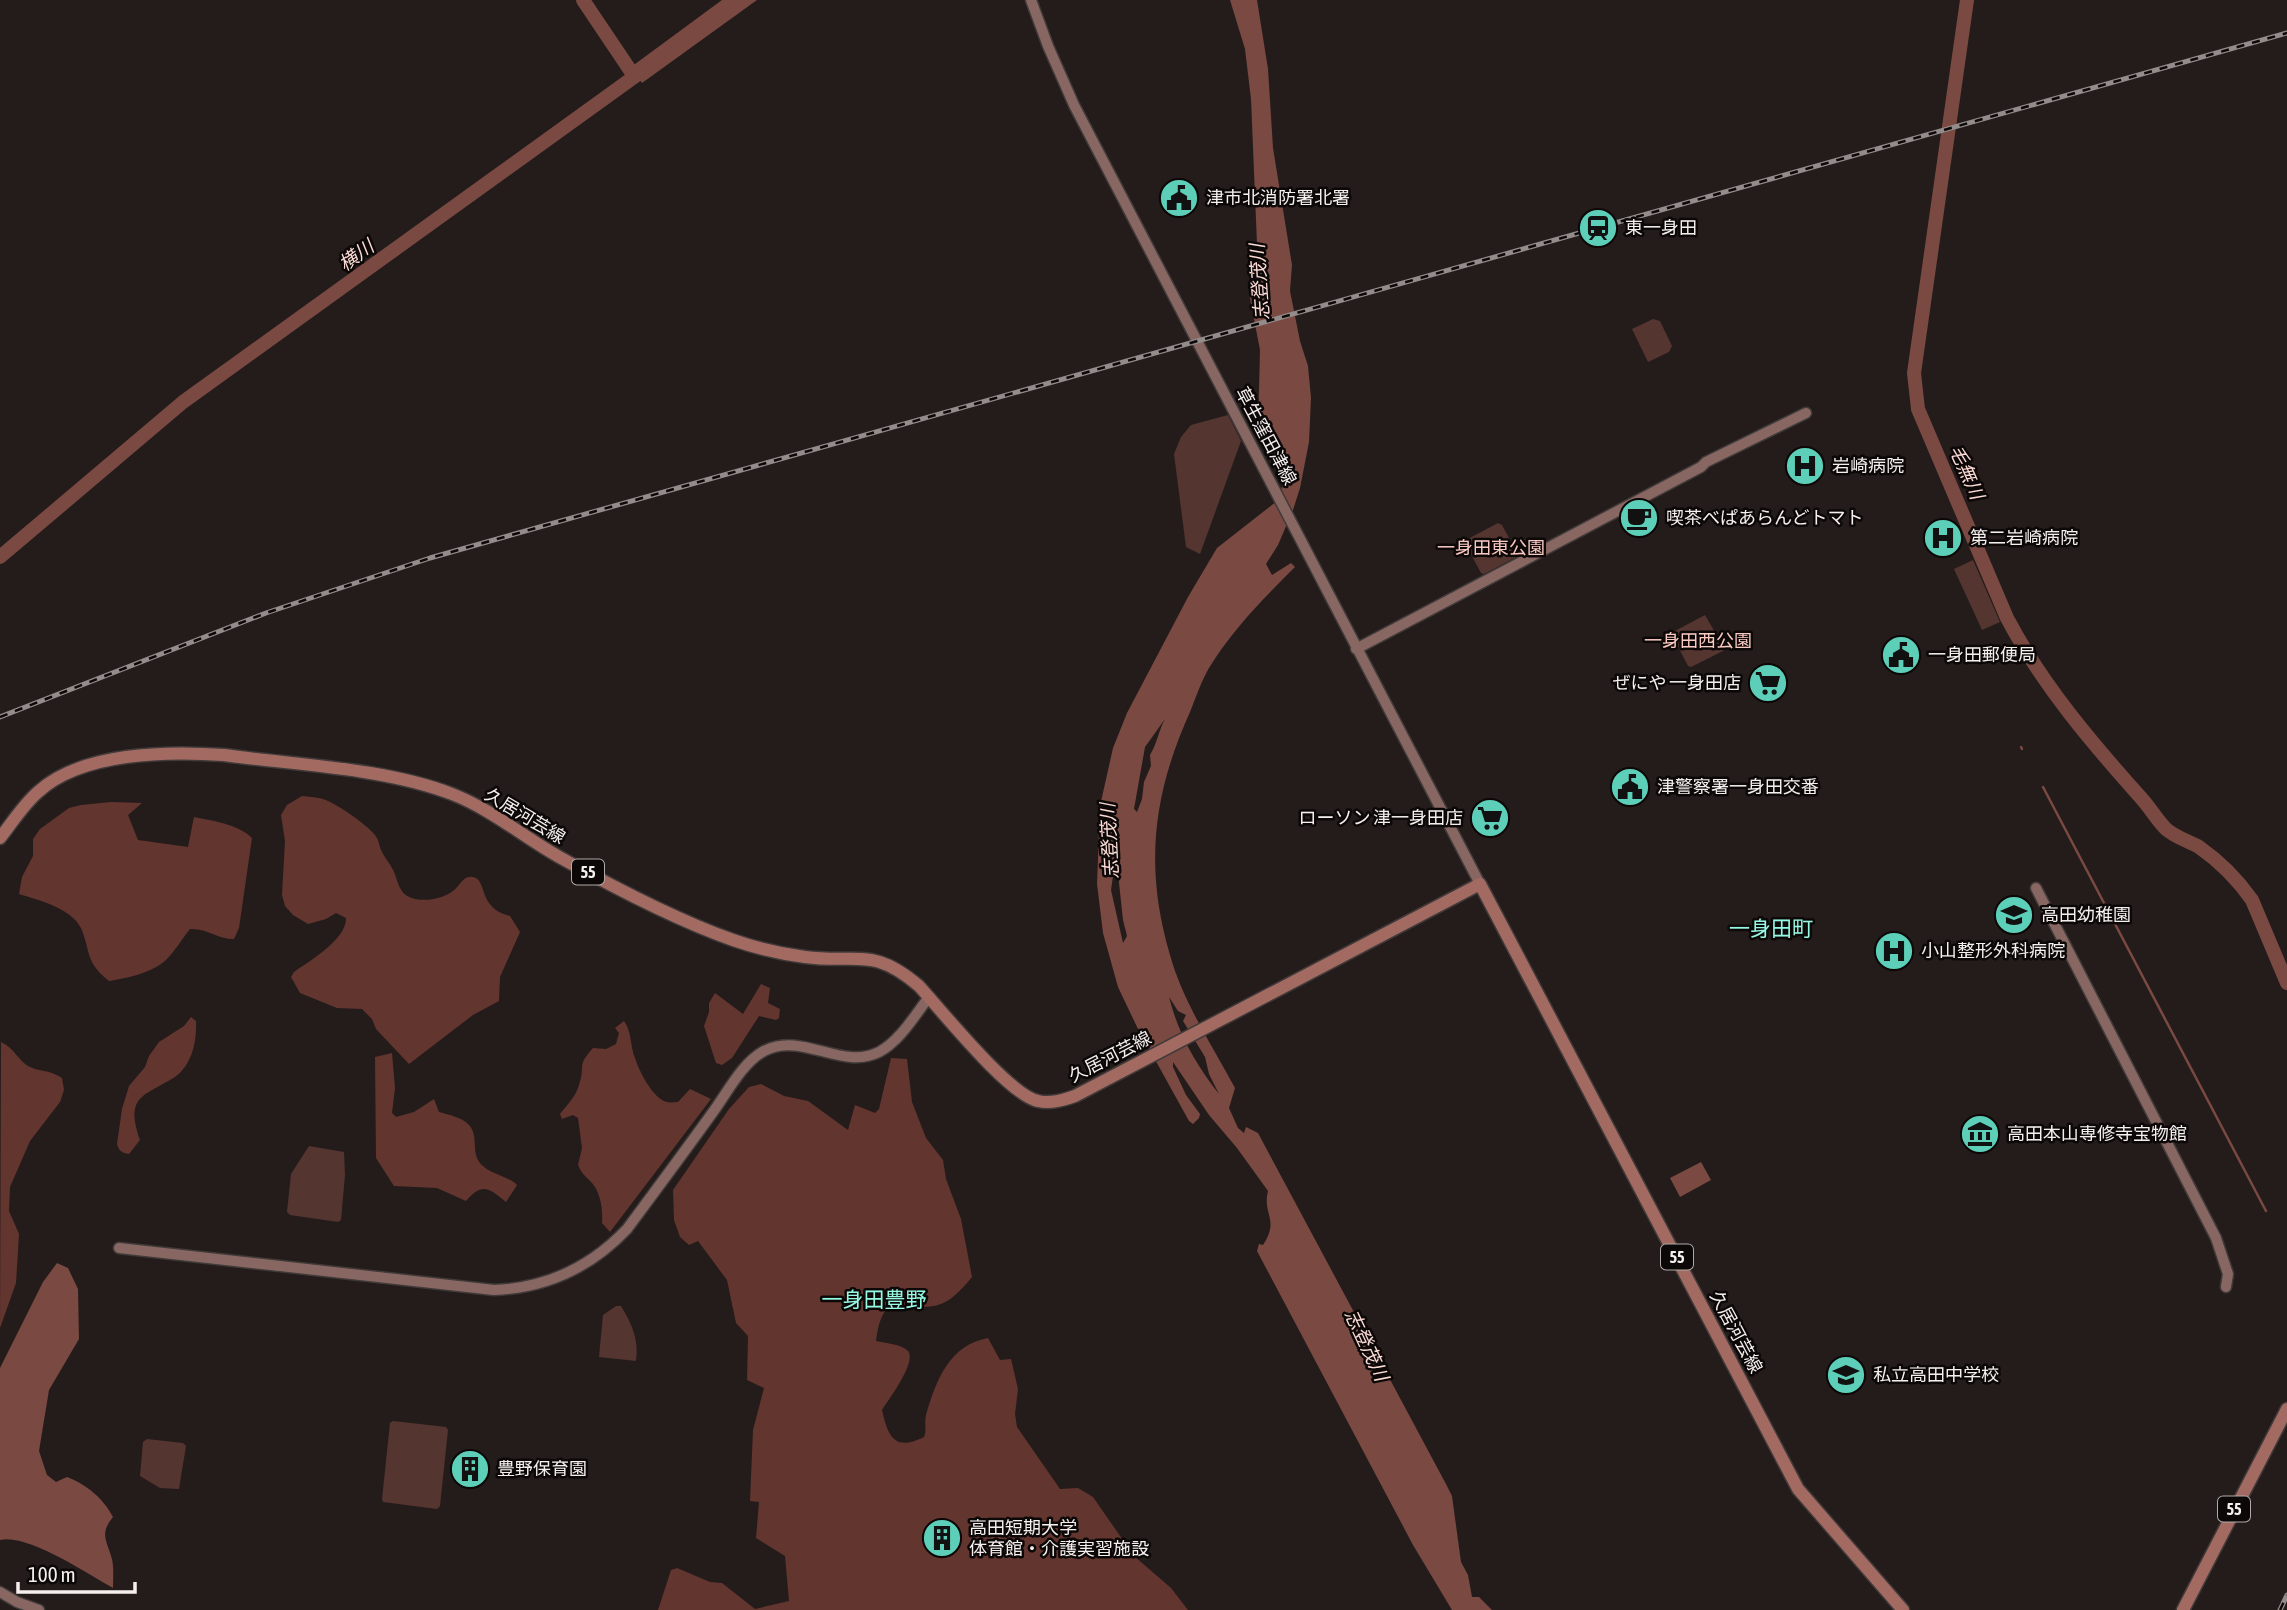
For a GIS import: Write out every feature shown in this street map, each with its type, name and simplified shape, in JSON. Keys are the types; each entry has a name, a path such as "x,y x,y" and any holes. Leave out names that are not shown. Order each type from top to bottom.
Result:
{"main road":[{"name":"久居河芸線","path":"0,838 38,791 69,771 97,762 142,756 199,753 392,777 420,783 455,795 563,859 717,934 767,950 807,958 877,960 904,973 1008,1082 1029,1098 1038,1101 1075,1096 1480,884 1798,1489 1903,1610"},
{"name":"55","path":"2183,1610 2287,1409"}],"street":[{"name":"草生窪田津線","path":"1031,0 1074,105 1480,884"},
{"path":"1356,649 1706,462 1806,413"},
{"path":"2036,888 2216,1238 2228,1274 2226,1287"},
{"path":"119,1248 494,1290 548,1281 560,1277 613,1244 627,1229 735,1082 759,1055 791,1044 847,1056 869,1056 894,1041 929,997"},
{"path":"0,1592 39,1610"}],"green space":[{"path":"1653,319 1660,321 1672,346 1669,352 1648,362 1632,329"},
{"path":"1228,415 1241,441 1200,554 1186,547 1174,454 1181,437 1191,425"},
{"name":"一身田東公園","path":"1498,523 1502,525 1517,553 1516,557 1484,574 1465,543"},
{"path":"1973,560 2000,622 1982,630 1954,569"},
{"name":"一身田西公園","path":"1705,615 1724,648 1723,651 1691,667 1672,635"},
{"path":"309,1146 344,1152 345,1175 341,1220 338,1222 290,1215 287,1212 291,1174"},
{"path":"616,1306 621,1306 631,1326 636,1346 636,1361 599,1357 603,1315"},
{"path":"393,1421 446,1427 448,1430 440,1506 437,1509 383,1502 390,1423"},
{"path":"147,1439 183,1443 186,1446 179,1489 160,1488 140,1476 143,1442"}],"shaded area":[{"path":"302,796 319,798 340,807 371,831 401,890 407,896 424,900 437,898 453,891 467,878 473,877 478,879 492,907 510,916 520,932 500,977 499,1001 473,1015 409,1064 376,1029 372,1019 362,1009 337,1008 300,993 291,977 341,934 346,918 336,913 308,924 293,915 285,906 282,895 285,841 281,815 287,805"},
{"path":"111,802 142,803 128,815 138,840 188,847 194,817 233,826 252,838 239,928 234,939 190,929 160,965 139,974 109,981 92,962 81,928 70,915 19,894 22,877 33,856 33,839 40,829 69,808"},
{"path":"761,984 770,988 768,1003 780,1009 779,1018 776,1020 759,1016 732,1058 722,1065 716,1063 704,1026 709,1003 715,993 743,1014"},
{"path":"191,1017 196,1021 196,1029 186,1066 175,1077 140,1099 135,1114 140,1140 129,1154 123,1152 117,1144 122,1109 129,1086 145,1067 159,1042 184,1026"},
{"path":"624,1021 640,1070 657,1096 667,1102 678,1102 690,1089 711,1099 610,1232 602,1223 598,1192 578,1165 582,1148 578,1118 573,1115 562,1119 560,1114 578,1089 583,1063 588,1054 593,1048 606,1049 616,1044 619,1033 615,1028"},
{"path":"1,1042 28,1066 62,1078 64,1090 60,1102 30,1141 10,1187 9,1211 19,1234 16,1283 0,1328"},
{"path":"392,1053 395,1088 392,1113 396,1117 414,1112 434,1099 439,1112 466,1122 474,1135 476,1156 483,1166 517,1185 506,1202 486,1189 477,1191 466,1201 437,1188 394,1186 376,1158 375,1057"},
{"path":"891,1058 907,1059 912,1102 926,1138 943,1160 946,1179 961,1219 972,1277 946,1302 929,1307 892,1304 882,1316 876,1341 902,1347 910,1356 906,1372 882,1410 890,1434 899,1442 906,1443 924,1437 925,1418 946,1366 963,1348 988,1338 1000,1360 1011,1359 1018,1389 1015,1414 1017,1427 1060,1489 1078,1488 1093,1497 1134,1556 1171,1588 1188,1610 658,1610 671,1570 677,1568 710,1582 722,1583 755,1609 789,1601 785,1556 756,1538 759,1502 750,1501 753,1430 764,1388 747,1380 748,1336 736,1323 727,1280 698,1241 689,1245 680,1237 674,1220 673,1190 729,1109 749,1087 761,1084 784,1096 808,1101 848,1130 855,1105 875,1113 879,1109"}],"water":[{"path":"722,0 757,0 642,83 631,67"},
{"name":"志登茂川","path":"1230,0 1257,0 1268,69 1273,148 1292,265 1290,291 1308,366 1311,398 1309,442 1293,510 1278,545 1266,564 1272,575 1291,563 1295,567 1260,603 1218,654 1201,684 1177,742 1156,831 1155,861 1162,923 1182,990 1235,1088 1229,1108 1238,1128 1244,1133 1246,1127 1258,1133 1446,1484 1452,1496 1461,1562 1468,1575 1472,1597 1479,1597 1492,1610 1452,1610 1413,1545 1257,1251 1259,1244 1263,1245 1270,1229 1268,1191 1209,1115 1173,1062 1186,1095 1200,1114 1193,1124 1189,1121 1118,987 1103,933 1097,884 1100,806 1113,748 1127,713 1217,548 1277,501 1286,476 1258,430 1260,350 1249,293 1255,263 1252,253 1257,244 1251,99 1245,49","holes":["1165,719 1150,755 1151,766 1137,812 1134,809 1145,747","1114,862 1117,864 1127,936 1123,943 1111,890 1114,869 1111,868","1169,997 1178,1011 1186,1015 1183,1021 1205,1057 1209,1074 1219,1094 1203,1072 1177,1023"]},
{"path":"1701,1162 1711,1180 1680,1197 1670,1178"},
{"path":"57,1263 68,1268 78,1289 79,1339 49,1390 39,1451 47,1475 56,1482 67,1477 81,1484 100,1498 113,1517 105,1533 113,1562 113,1588 41,1548 12,1539 0,1540 0,1368 43,1282"}],"waterway":[{"path":"583,0 634,76"},
{"name":"毛無川","path":"1967,0 1914,373 1918,409 2007,618 2036,667 2087,735 2163,826 2206,852 2228,871 2247,893 2287,983"},
{"name":"横川","path":"0,557 183,402 652,64"},
{"path":"2043,787 2266,1211"}],"railway":[{"path":"0,717 266,613 430,558 2287,33"},
{"path":"2280,1610 2287,1595"}],"place":[{"name":"津市北消防署北署","path":"1179,198"},
{"name":"東一身田","path":"1598,228"},
{"name":"岩崎病院","path":"1805,466"},
{"name":"喫茶べぱあらんどトマト","path":"1639,518"},
{"name":"第二岩崎病院","path":"1943,538"},
{"name":"一身田郵便局","path":"1901,655"},
{"name":"ぜにや 一身田店","path":"1768,683"},
{"name":"津警察署一身田交番","path":"1630,787"},
{"name":"ローソン 津一身田店","path":"1490,818"},
{"name":"高田幼稚園","path":"2014,915"},
{"name":"小山整形外科病院","path":"1894,951"},
{"name":"高田本山専修寺宝物館","path":"1980,1134"},
{"name":"私立高田中学校","path":"1846,1375"},
{"name":"豊野保育園","path":"470,1469"},
{"name":"高田短期大学 体育館・介護実習施設","path":"942,1538"}],"district":[{"name":"一身田町","path":"1771,929"},
{"name":"一身田豊野","path":"874,1300"}]}
